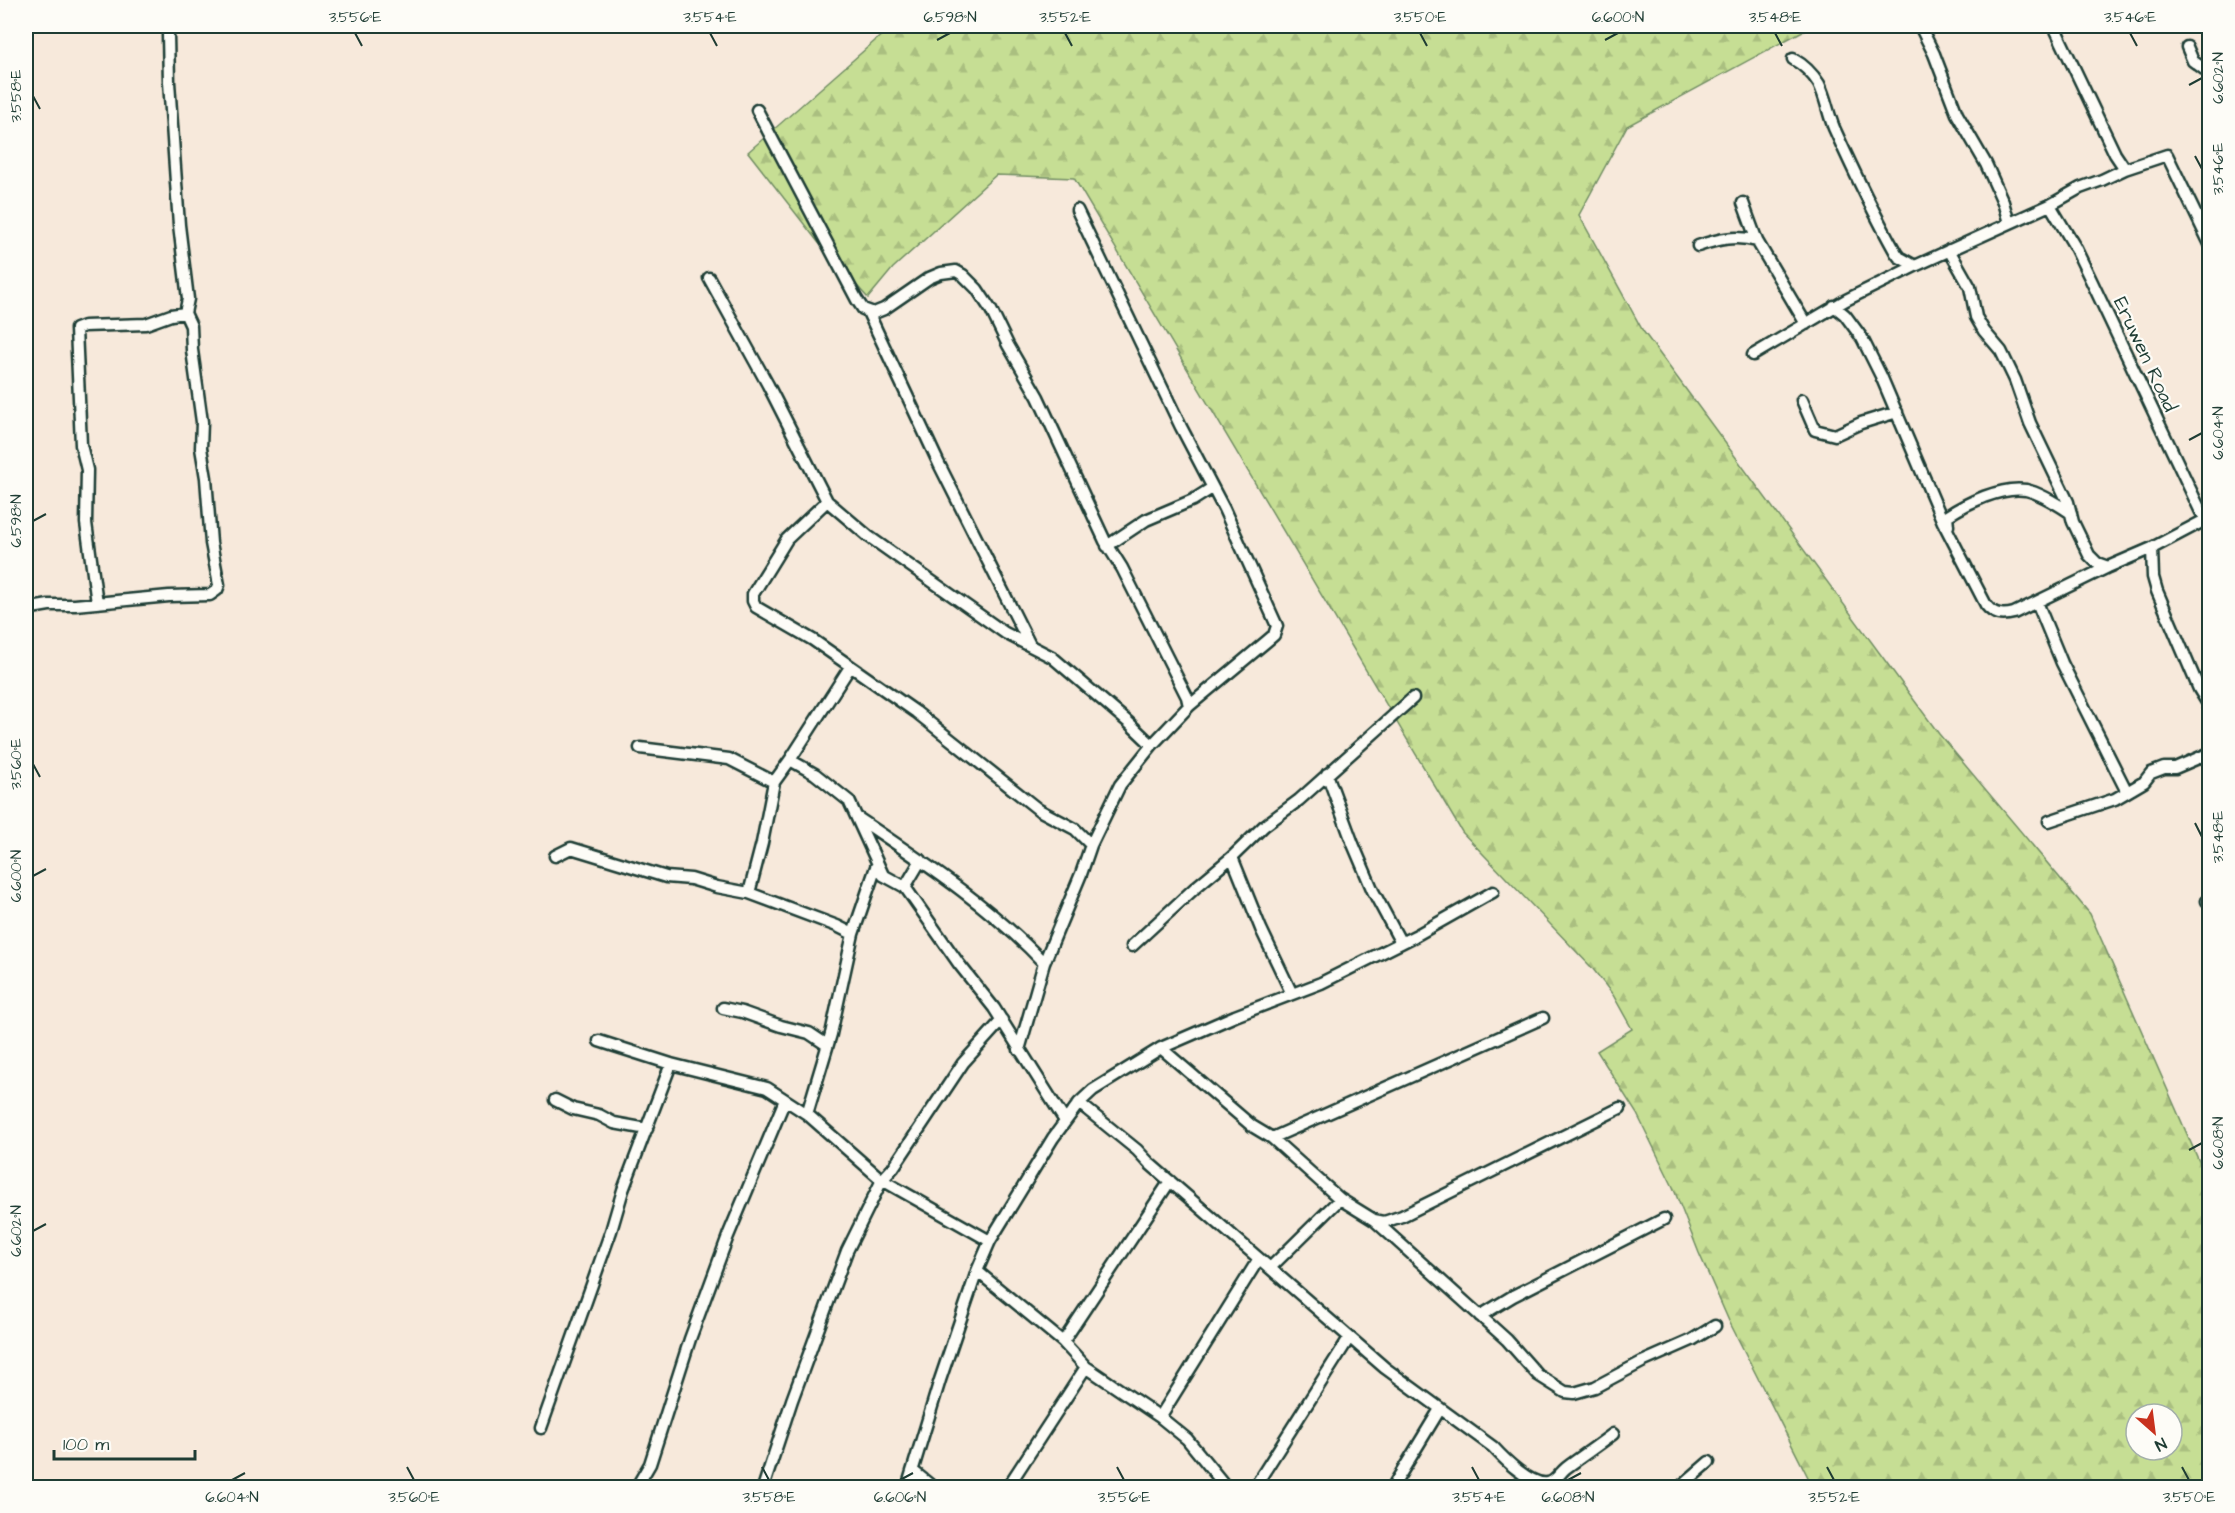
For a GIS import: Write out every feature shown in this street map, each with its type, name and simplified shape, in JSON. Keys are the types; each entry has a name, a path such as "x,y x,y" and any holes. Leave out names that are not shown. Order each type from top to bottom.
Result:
{"street":[{"path":"2054,26 2115,154 2125,169"},
{"path":"1921,28 1934,54 1957,114 1986,164 2003,202 2009,223"},
{"path":"26,609 49,605 210,595 217,590 219,585 211,543 206,478 201,448 202,422 191,326 185,313 188,298 179,225 168,35"},
{"path":"2187,47 2193,61 2210,75"},
{"path":"1793,59 1804,64 1818,84 1871,210 1896,253 1915,266"},
{"path":"757,110 857,300 867,312 939,464 1030,645"},
{"path":"1753,356 1834,306 1915,266 2050,205 2080,188 2125,169 2167,155 2210,244"},
{"path":"1743,203 1757,241 1806,324"},
{"name":"Eruwen Road","path":"2050,205 2075,247 2201,512 2209,518"},
{"path":"1019,1050 1044,963 1082,874 1091,845 1120,785 1152,745 1190,706 1267,641 1277,627 1224,509 1077,210"},
{"path":"1698,246 1728,238 1757,241"},
{"path":"1949,250 1970,286 1976,317 1984,331 2001,351 2015,380 2030,423 2089,555 2097,563 2108,567"},
{"path":"867,312 874,313 884,309 929,278 941,273 956,271 971,282 991,310 1038,397 1107,546 1122,568 1190,706"},
{"path":"709,278 768,385 827,501 868,536 1005,633 1057,661 1152,745"},
{"path":"1834,306 1845,315 1862,338 1948,529 1991,611 1997,614 2014,613 2152,548 2209,518"},
{"path":"97,603 86,523 87,470 81,445 76,329 84,326 146,324 171,315 185,313"},
{"path":"1802,400 1815,430 1832,435 1897,412"},
{"path":"1107,546 1146,520 1193,500 1212,488"},
{"path":"1948,529 1947,516 1976,500 2008,490 2023,489 2038,493 2071,513"},
{"path":"827,501 787,539 753,594 753,601 760,611 813,639 916,712 1040,810 1075,829 1091,845"},
{"path":"2152,548 2153,577 2157,591 2199,689 2210,707"},
{"path":"2039,607 2062,663 2127,792"},
{"path":"749,893 774,782 850,667"},
{"path":"1132,946 1264,826 1413,698"},
{"path":"640,748 729,759 774,782"},
{"path":"2049,821 2115,799 2144,782 2151,773 2164,768 2175,768 2210,753"},
{"path":"790,760 815,774 849,801 883,875 905,887 1002,1020 1065,1121"},
{"path":"1327,774 1373,891 1401,943"},
{"path":"858,818 921,860 1016,934 1044,963"},
{"path":"555,856 571,848 666,877 691,879 749,893 853,934"},
{"path":"1232,857 1261,929 1292,994"},
{"path":"905,887 921,860"},
{"path":"807,1114 828,1045 853,934 877,864"},
{"path":"907,1488 939,1380 977,1271 990,1241 1065,1121 1079,1103 1093,1090 1161,1048 1206,1028 1321,984 1493,892"},
{"path":"723,1008 809,1033 828,1045"},
{"path":"1272,1138 1543,1018"},
{"path":"763,1488 792,1400 847,1251 882,1179 893,1168 963,1063 1002,1020"},
{"path":"599,1041 671,1064 762,1086 807,1114 882,1179 990,1241"},
{"path":"1161,1048 1252,1126 1272,1138 1340,1199 1374,1220 1507,1340 1538,1375 1565,1392 1574,1394 1595,1387 1648,1359 1692,1340 1715,1326"},
{"path":"541,1428 611,1231 623,1190 671,1064"},
{"path":"555,1100 573,1109 598,1115 614,1123 647,1129"},
{"path":"636,1488 650,1464 690,1339 728,1236 785,1100"},
{"path":"1079,1103 1137,1150 1258,1260 1349,1338 1533,1480 1551,1483 1565,1469 1612,1434"},
{"path":"1374,1220 1384,1222 1402,1216 1620,1108"},
{"path":"1063,1342 1170,1181"},
{"path":"1270,1268 1340,1199"},
{"path":"1480,1316 1513,1296 1664,1219"},
{"path":"1160,1418 1258,1260"},
{"path":"977,1271 1063,1342 1086,1367 1187,1439 1227,1488"},
{"path":"1254,1488 1349,1338"},
{"path":"1007,1488 1086,1367"},
{"path":"1392,1488 1440,1409"},
{"path":"1679,1488 1709,1462"},
{"path":"913,1471 934,1488"}],"green space":[{"path":"892,26 1812,26 1627,126 1579,215 1643,331 1939,734 2090,914 2209,1184 2209,1487 1813,1487 1729,1321 1673,1187 1637,1114 1597,1051 1632,1029 1613,995 1593,969 1462,832 1074,178 996,175 893,268 868,298 818,242 748,152"}]}
